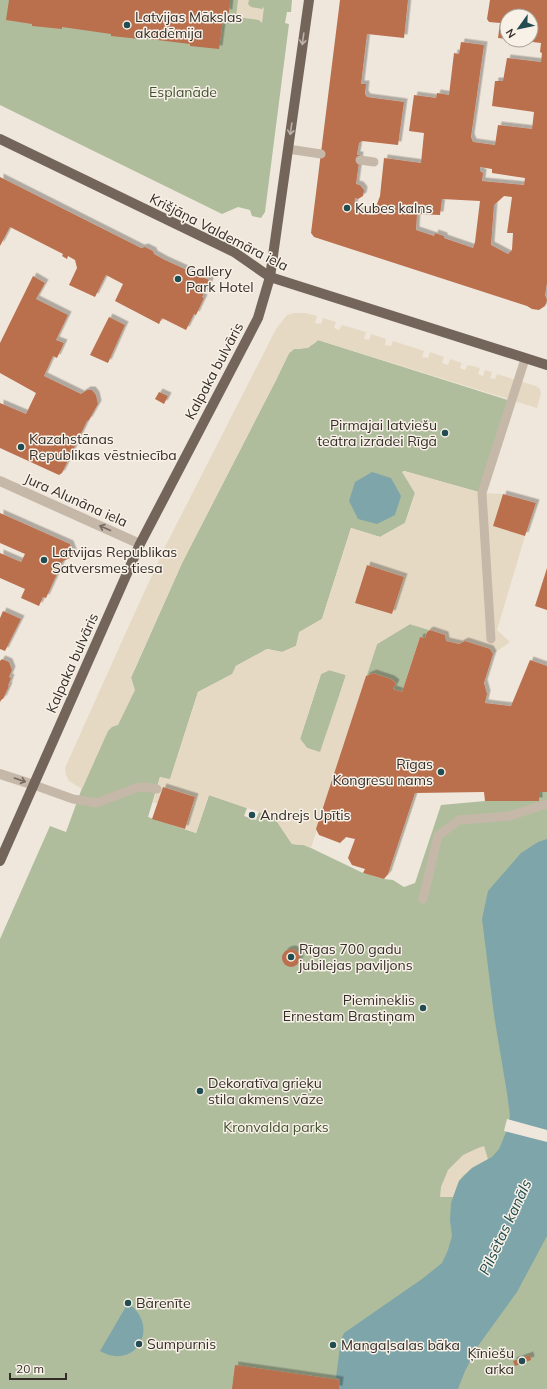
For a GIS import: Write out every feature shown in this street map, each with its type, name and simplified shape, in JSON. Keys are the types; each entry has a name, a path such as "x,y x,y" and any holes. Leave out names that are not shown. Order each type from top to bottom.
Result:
{"main road":[{"name":"Kalpaka bulvāris","path":"0,861 140,544 258,318 270,277 309,0"},
{"name":"Krišjāņa Valdemāra iela","path":"0,139 234,252 270,277 547,365"}],"street":[{"name":"Jura Alunāna iela","path":"0,481 140,544"},
{"path":"0,774 34,785"}],"lane":[{"path":"288,149 321,154"},
{"path":"360,160 374,162"},
{"path":"490,639 482,493 525,359"},
{"path":"34,785 74,799 96,803 136,788 146,786 157,789"},
{"path":"423,899 438,836 459,820 509,816 547,804"}],"green space":[{"name":"Esplanāde","path":"0,0 292,0 291,12 287,12 285,23 289,24 265,212 261,218 252,216 250,210 238,207 222,214 0,105"},
{"name":"Kronvalda parks","path":"318,340 511,401 482,493 404,471 403,472 415,493 405,523 380,537 351,528 322,619 300,632 296,646 282,652 267,649 236,666 233,674 198,692 170,780 160,777 148,817 196,833 209,795 247,808 244,816 256,820 259,812 274,817 292,844 304,845 363,873 393,880 404,887 415,883 441,805 485,801 539,801 539,792 547,792 547,1389 0,1389 0,939 50,826 66,832 82,788 182,563 289,353 294,349 310,346"},
{"path":"410,624 430,630 427,632 425,638 420,637 402,692 393,689 396,683 391,679 373,673 366,676 377,644"},
{"path":"329,670 346,675 321,753 307,748 300,739 321,674"}],"shaded area":[{"path":"238,0 249,0 248,4 251,7 262,9 264,7 262,23 259,20 236,17"},
{"path":"294,313 305,313 317,316 315,323 321,324 323,318 336,322 334,328 339,330 342,325 366,332 364,339 369,340 371,334 386,339 385,345 391,346 393,341 424,351 422,357 428,358 430,352 444,357 442,363 448,365 450,359 462,363 460,368 465,370 468,365 480,368 478,374 483,376 485,370 492,372 490,378 495,379 497,374 536,386 540,389 541,393 537,408 318,340 308,348 294,349 289,353 182,563 131,677 135,690 118,725 112,727 108,731 82,789 69,781 65,768 166,545 276,329 287,315"},
{"path":"404,471 482,493 503,494 493,526 525,536 497,630 510,642 493,654 490,649 465,641 459,644 446,641 445,635 410,624 377,644 311,848 304,845 292,844 274,817 209,795 196,833 185,829 195,797 163,787 158,803 153,803 160,777 170,779 198,692 232,674 236,666 267,649 282,652 296,646 299,632 322,619 351,528 380,537 405,523 415,493 402,472","holes":["367,565 404,577 392,614 355,603","330,670 346,675 320,752 307,748 300,739 321,674"]},
{"path":"484,1146 488,1159 472,1168 463,1176 459,1181 453,1197 440,1197 441,1187 448,1170 463,1155"}],"water":[{"path":"372,472 391,478 401,496 395,515 377,524 358,519 349,501 355,482"},
{"name":"Pilsētas kanāls","path":"547,839 547,1236 517,1292 478,1346 465,1371 458,1389 339,1389 340,1380 336,1377 341,1340 344,1333 422,1279 442,1263 452,1236 450,1220 451,1203 459,1181 472,1168 492,1157 499,1149 507,1130 510,1116 494,1015 482,919 488,891 521,853 538,842"},
{"path":"128,1303 138,1313 143,1324 143,1334 140,1344 133,1351 124,1355 112,1356 100,1351"}],"pier":[{"path":"507,1119 547,1130 547,1142 504,1131"}],"building":[{"name":"Latvijas Mākslas akadēmija","path":"9,0 230,0 229,13 224,12 219,49 141,38 111,36 111,34 62,27 62,29 32,26 32,24 6,20"},
{"path":"340,0 408,0 404,38 367,34 361,84 366,84 365,94 367,97 404,102 398,145 362,141 359,143 357,155 360,155 356,184 360,185 364,190 363,196 358,199 355,198 354,210 373,215 380,196 384,158 421,163 424,133 409,131 414,95 436,98 437,93 449,95 454,53 459,54 461,42 484,45 471,137 473,142 495,145 498,125 532,129 534,112 492,106 495,81 503,81 507,58 541,62 542,53 540,52 541,43 539,43 539,8 499,8 499,23 489,22 487,19 490,0 547,0 547,283 545,295 547,300 545,306 539,310 532,309 527,306 314,237 311,233","holes":["480,167 492,169 492,173 525,178 524,185 482,181 483,173 480,171","504,196 512,197 507,233 513,233 512,250 508,254 491,245 494,205","442,199 480,201 473,248 444,238 444,236 435,233 434,236 416,230 417,214 440,215"]},
{"path":"0,177 141,248 145,247 153,251 154,254 165,260 209,280 210,282 202,297 204,298 196,315 194,314 186,330 162,318 159,324 115,301 123,284 106,275 95,297 69,285 77,268 75,260 68,256 67,259 62,256 63,254 10,227 0,246"},
{"path":"33,276 45,283 36,299 68,315 56,340 64,343 57,358 53,356 44,376 81,394 87,390 92,390 96,395 98,404 87,421 62,473 59,475 0,448 0,403 26,414 36,393 0,373 0,343"},
{"path":"109,317 125,325 108,363 90,355"},
{"path":"159,392 168,396 164,404 155,399"},
{"path":"503,494 536,503 525,536 493,526"},
{"name":"Latvijas Republikas Satversmes tiesa","path":"0,513 70,544 73,552 70,558 63,561 46,598 43,597 39,606 21,598 25,589 0,578 0,553 21,562 25,554 0,543"},
{"path":"367,565 404,577 392,614 355,603"},
{"path":"547,568 547,610 535,606"},
{"path":"3,611 21,619 5,651 0,649 0,618"},
{"name":"Rīgas Kongresu nams","path":"430,630 445,635 446,641 459,644 465,641 490,649 493,654 484,683 487,694 485,703 511,706 530,660 547,666 547,792 539,792 539,801 485,801 484,792 415,793 388,874 384,879 363,873 365,869 352,865 348,858 355,839 346,837 340,843 319,835 316,829 366,676 373,673 391,679 396,683 393,689 402,692 420,637 425,638 427,632"},
{"path":"2,659 9,662 12,670 9,677 11,678 9,686 0,702 0,661"},
{"path":"163,787 195,797 185,829 152,819"},
{"name":"Rīgas 700 gadu jubilejas paviljons","path":"291,949 297,952 300,958 297,964 291,967 285,964 282,958 285,952"},
{"name":"Ķīniešu arka","path":"530,1355 531,1360 515,1366 513,1361"},
{"path":"235,1365 340,1380 339,1389 232,1389"}],"place":[{"name":"Latvijas Mākslas akadēmija","path":"127,25"},
{"name":"Kubes kalns","path":"347,208"},
{"name":"Gallery Park Hotel","path":"178,279"},
{"name":"Pirmajai latviešu teātra izrādei Rīgā","path":"445,433"},
{"name":"Kazahstānas Republikas vēstniecība","path":"21,447"},
{"name":"Latvijas Republikas Satversmes tiesa","path":"44,560"},
{"name":"Rīgas Kongresu nams","path":"441,772"},
{"name":"Andrejs Upītis","path":"252,815"},
{"name":"Rīgas 700 gadu jubilejas paviljons","path":"291,957"},
{"name":"Piemineklis Ernestam Brastiņam","path":"423,1008"},
{"name":"Dekoratīva grieķu stila akmens vāze","path":"200,1091"},
{"name":"Bārenīte","path":"128,1303"},
{"name":"Sumpurnis","path":"139,1344"},
{"name":"Mangaļsalas bāka","path":"333,1345"},
{"name":"Ķīniešu arka","path":"522,1361"}]}
